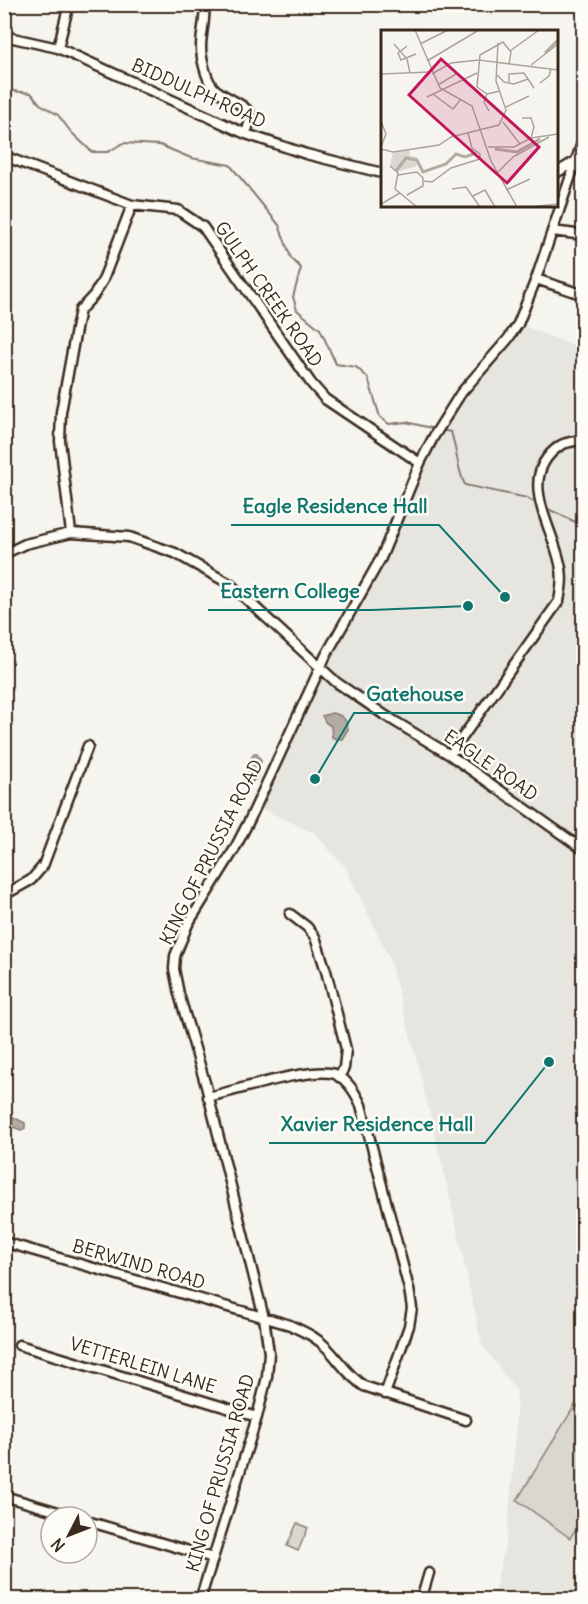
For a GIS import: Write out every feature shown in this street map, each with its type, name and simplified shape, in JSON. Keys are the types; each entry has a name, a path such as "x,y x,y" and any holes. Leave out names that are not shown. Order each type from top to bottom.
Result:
{"street":[{"path":"58,48 69,4"},
{"path":"204,5 206,18 201,49 207,73 213,87 248,110 251,117 246,134"},
{"name":"BIDDULPH ROAD","path":"4,36 58,48 246,134 306,154 381,173"},
{"name":"KING OF PRUSSIA ROAD","path":"203,1598 267,1377 269,1353 264,1318 176,980 175,956 188,924 234,850 320,668 381,558 420,463 434,436 461,393 508,339 518,324 536,279 584,137"},
{"name":"GULPH CREEK ROAD","path":"4,156 132,205 178,210 203,227 311,383 325,399 420,463"},
{"path":"558,172 574,161"},
{"path":"70,533 60,441 61,412 77,324 80,310 94,296 104,280 132,205"},
{"path":"552,231 584,235"},
{"path":"536,279 584,295"},
{"path":"450,755 559,601 562,588 561,568 538,495 538,477 546,460 562,445 584,439"},
{"name":"EAGLE ROAD","path":"4,554 25,544 70,533 129,537 175,553 230,584 336,682 450,755 584,850"},
{"path":"4,895 30,880 44,866 88,746"},
{"path":"290,914 307,927 315,937 326,971 346,1049 344,1068 339,1077"},
{"path":"208,1097 311,1072 329,1073 339,1077 356,1095 361,1105 412,1308 409,1326 385,1394"},
{"name":"BERWIND ROAD","path":"4,1242 290,1325 315,1337 329,1349 353,1379 363,1386 466,1420"},
{"name":"VETTERLEIN LANE","path":"19,1346 256,1416"},
{"path":"4,1496 39,1506"},
{"path":"99,1525 213,1558"},
{"path":"421,1599 429,1573"}],"shaded area":[{"path":"518,324 583,349 583,1599 493,1599 507,1537 517,1391 482,1345 449,1193 389,958 346,868 314,833 256,806 326,655 381,558 440,425"},
{"path":"332,713 341,716 346,723 348,729 342,739 332,737 331,726 322,716"},
{"path":"254,754 257,754 261,761 257,777 250,784 247,782 248,771"},
{"path":"9,1115 25,1123 25,1128 21,1130 7,1125 5,1119"},
{"path":"575,1405 583,1411 583,1518 570,1538 517,1500"},
{"path":"297,1523 308,1528 298,1551 287,1546"}],"waterway":[{"path":"4,90 31,93 40,104 58,115 71,132 92,152 108,152 123,143 160,145 191,158 230,165 279,225 291,258 301,268 293,297 297,310 320,329 336,364 356,367 368,378 380,417 389,424 406,422 435,429"},
{"path":"440,430 451,432 465,485 527,498 538,504"},
{"path":"546,508 584,526"}],"place":[{"name":"Eagle Residence Hall","path":"505,597"},
{"name":"Eastern College","path":"468,606"},
{"name":"Gatehouse","path":"315,779"},
{"name":"Xavier Residence Hall","path":"549,1062"}]}
